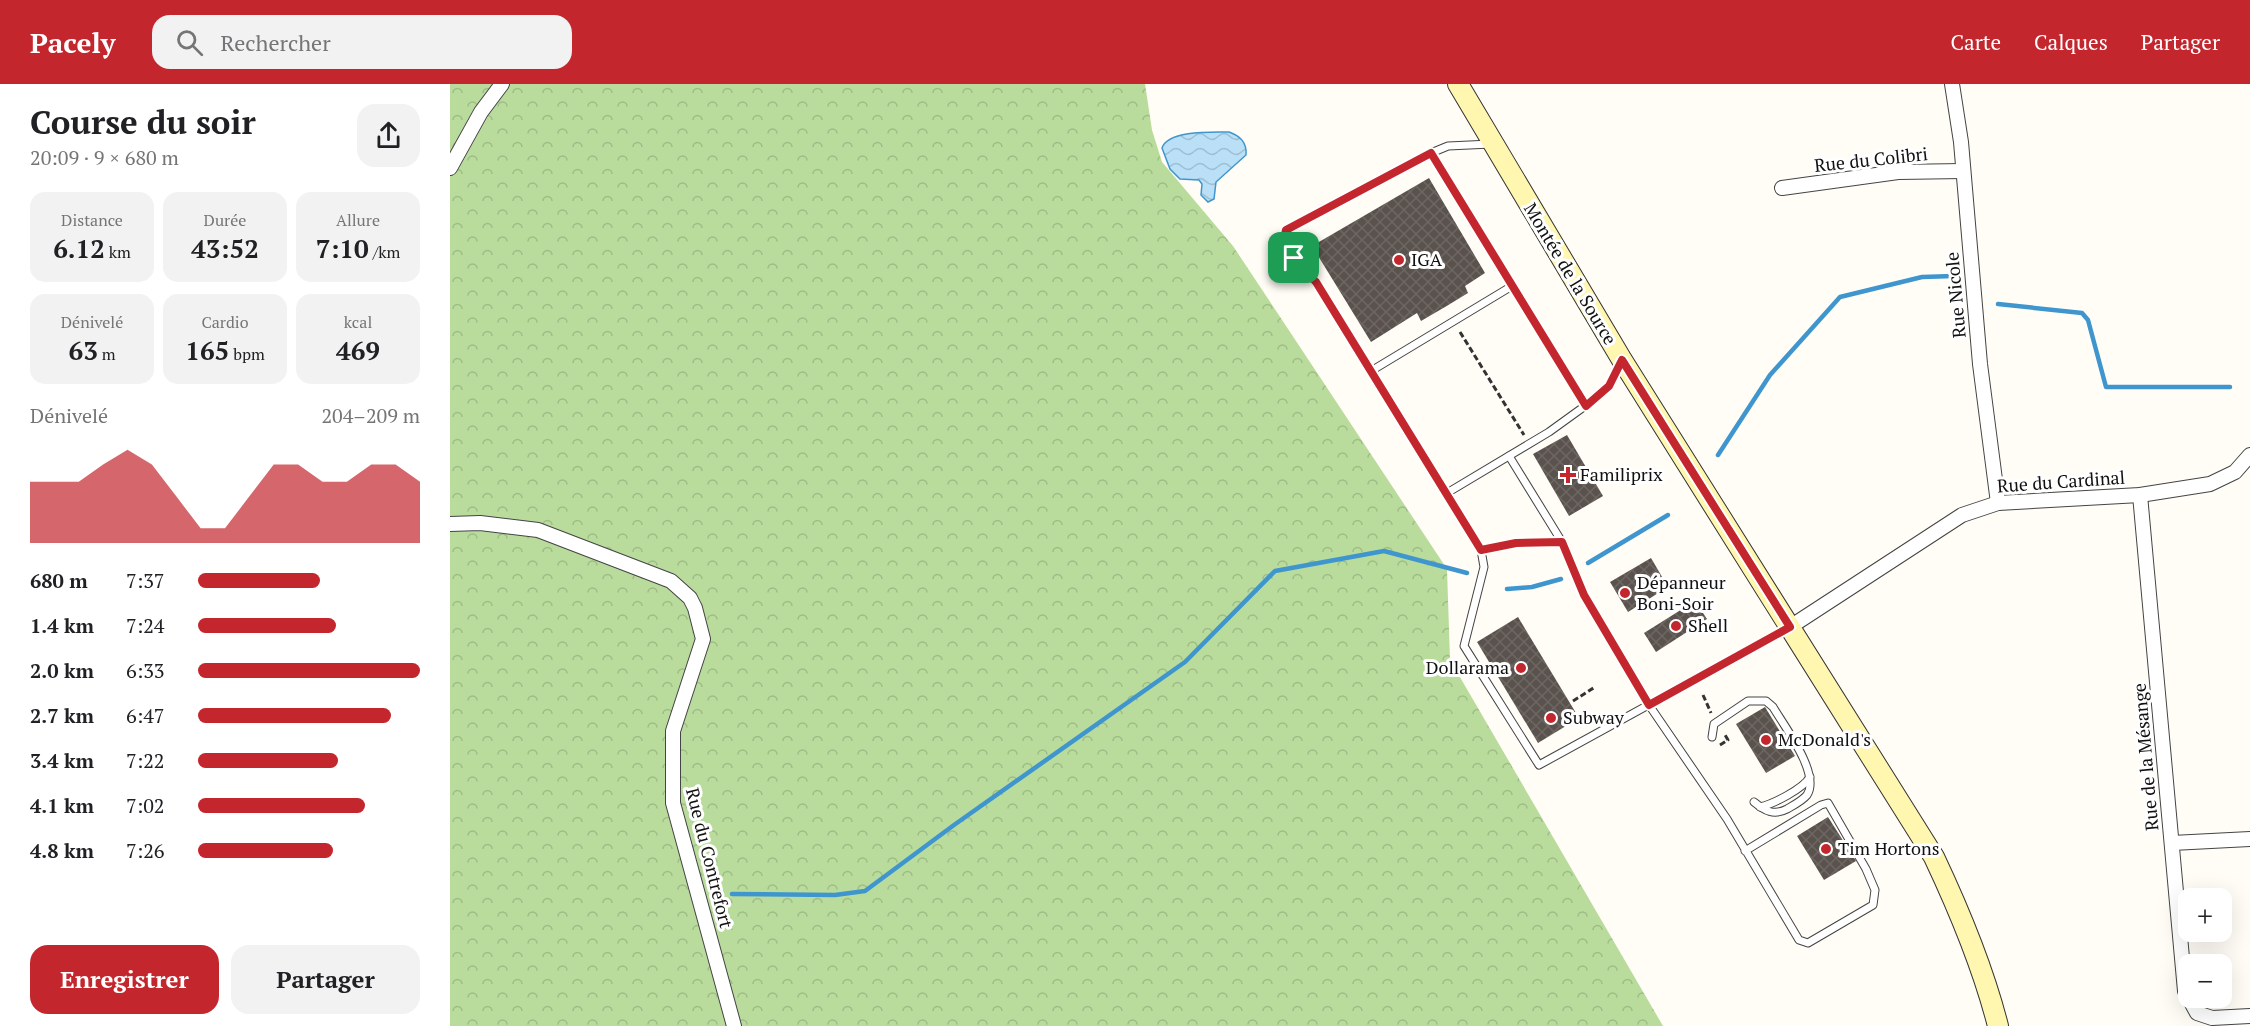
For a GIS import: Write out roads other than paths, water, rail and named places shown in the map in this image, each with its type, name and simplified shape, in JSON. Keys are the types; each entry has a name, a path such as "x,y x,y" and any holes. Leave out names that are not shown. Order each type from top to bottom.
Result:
{"main road":[{"name":"Montée de la Source","path":"1458,84 1622,360 1934,857 1975,952 1998,1026"}],"street":[{"path":"450,168 481,112 502,84"},
{"name":"Rue Nicole","path":"1952,84 1961,142 1980,364 1998,503"},
{"name":"Rue du Colibri","path":"1782,188 1898,172 1963,171"},
{"name":"Rue du Cardinal","path":"1790,627 1962,515 1998,503 2140,495 2210,484 2235,472 2250,455"},
{"name":"Rue de la Mésange","path":"2140,495 2184,991 2197,1013 2212,1018 2250,1016"},
{"name":"Rue du Contrefort","path":"450,524 480,523 538,530 671,581 690,598 699,619 703,639 672,731 673,803 734,1026"},
{"path":"2172,843 2250,839"}],"lane":[{"path":"1493,144 1448,146 1431,153 1286,230 1284,235 1284,240 1291,252 1316,282 1481,550 1484,567 1464,646 1539,765 1790,627"},
{"path":"1431,153 1586,406"},
{"path":"1371,371 1512,286"},
{"path":"1446,493 1530,444 1586,406 1609,386 1622,360"},
{"path":"1509,456 1562,542 1584,595 1649,705 1727,819 1745,851 1798,939 1803,943 1808,943 1873,905 1875,890 1866,869 1828,803 1745,851"},
{"path":"1481,550 1516,543 1562,542"},
{"path":"1712,738 1714,724 1748,701 1766,701 1773,707 1808,768 1810,777 1806,796 1794,805 1774,813 1757,805 1771,803 1805,784 1810,777"}],"water":[{"path":"1229,132 1242,140 1246,155 1216,182 1214,199 1208,202 1201,195 1202,184 1199,180 1180,179 1170,169 1162,148 1166,142 1181,135"}],"waterway":[{"path":"1718,455 1770,375 1840,297 1922,277 1954,276"},
{"path":"1998,304 2082,313 2088,320 2106,387 2230,387"},
{"path":"1588,563 1668,515"},
{"path":"732,894 835,895 865,891 954,825 1185,662 1275,571 1384,551 1467,573"},
{"path":"1507,589 1532,587 1561,579"}],"place":[{"name":"IGA","path":"1399,260"},
{"name":"Familiprix","path":"1568,475"},
{"name":"Dépanneur Boni-Soir","path":"1625,593"},
{"name":"Shell","path":"1676,626"},
{"name":"Dollarama","path":"1521,668"},
{"name":"Subway","path":"1551,718"},
{"name":"McDonald's","path":"1766,740"},
{"name":"Tim Hortons","path":"1826,849"}]}
